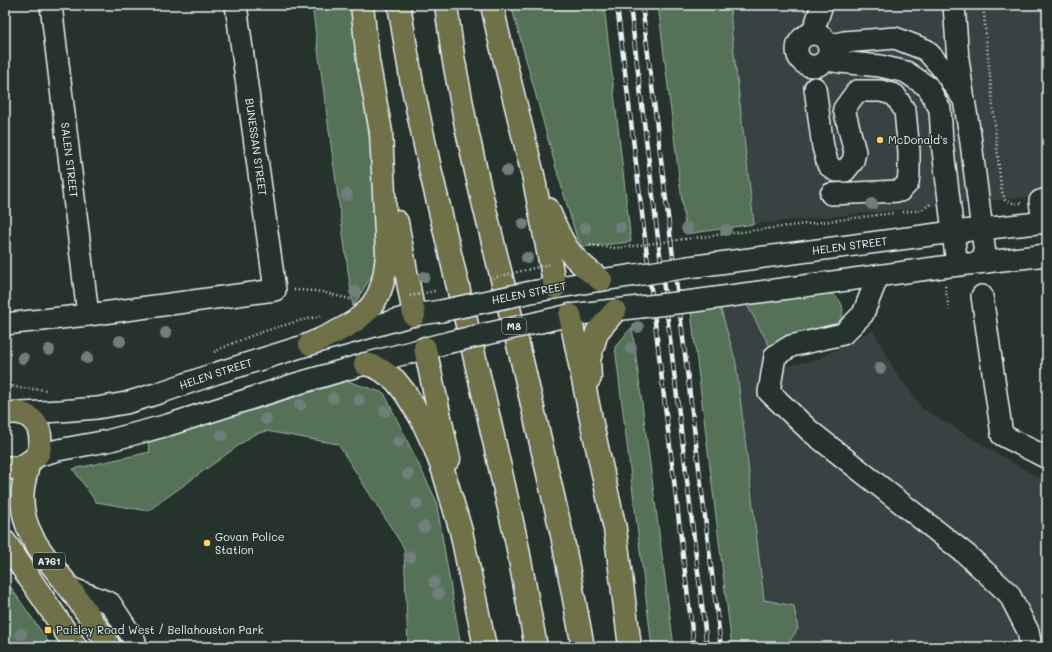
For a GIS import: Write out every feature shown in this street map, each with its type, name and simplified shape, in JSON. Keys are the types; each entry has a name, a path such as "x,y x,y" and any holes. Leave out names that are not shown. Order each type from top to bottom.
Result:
{"main road":[{"path":"362,5 368,60 412,306"},
{"path":"399,5 412,84 515,536 536,647"},
{"name":"M8","path":"446,5 454,64 466,126 525,372 562,535 583,647"},
{"path":"492,5 533,175 555,287"},
{"path":"310,344 357,321 364,315 376,299 382,286 387,254 381,132"},
{"path":"533,175 559,235 578,261 601,280"},
{"path":"592,424 589,360 596,332 615,311"},
{"path":"570,315 614,529 630,647"},
{"path":"425,348 446,444 461,531 485,647"},
{"path":"365,364 381,370 395,380 421,418 434,446 461,531"},
{"path":"5,467 12,469 21,467 33,459 40,448 41,439 40,430 30,417 11,413"},
{"name":"A761","path":"33,459 22,487 24,514 27,524 32,536 110,647"},
{"name":"A761","path":"7,549 76,647"}],"street":[{"name":"SALEN STREET","path":"51,5 88,315"},
{"name":"BUNESSAN STREET","path":"236,5 275,290"},
{"path":"811,34 822,5"},
{"path":"954,5 958,59 970,135 986,262"},
{"path":"957,265 942,142 940,109 928,87 906,72 880,66 840,62 828,53 827,41 822,36 817,34 811,34 803,37 799,42 797,50 798,56 807,66 812,67 822,64 828,53 844,42 894,38 926,50 942,68 964,100"},
{"path":"922,82 936,79 942,68"},
{"path":"815,88 823,147 828,165 836,171 845,171 853,161 855,152 844,109 857,91 881,91 895,95 905,111 910,173 908,183 900,191 831,194"},
{"path":"1044,200 1045,222"},
{"name":"HELEN STREET","path":"11,413 60,411 126,403 310,344 412,306 441,310 555,287 690,267 953,232 1045,222"},
{"path":"33,459 58,450 108,441 168,425 300,383 446,342 570,315 615,311 957,265 1047,255"},
{"path":"878,276 863,314 843,334 790,346 775,356 769,392 810,431 968,555 1009,594 1028,631 1031,647"},
{"path":"555,287 570,315"},
{"path":"5,324 88,315 275,290"},
{"path":"982,296 1002,435 1047,458"},
{"path":"412,306 425,348"},
{"path":"68,587 110,603 135,641 135,647"}],"path":[{"path":"983,5 1001,188 1005,200 1013,203 1044,200"},
{"path":"902,212 922,210 934,202"},
{"path":"572,254 583,244 615,248 894,213"},
{"path":"489,279 550,264"},
{"path":"275,290 317,292 350,299"},
{"path":"412,306 438,290"},
{"path":"208,354 235,341 296,321 326,314"}],"shaded area":[{"path":"730,5 1047,5 1047,195 754,224 732,36"},
{"path":"746,303 781,367 816,360 873,330 896,373 923,409 1047,483 1047,647 785,647 798,629 764,600 736,363 720,306"}],"green space":[{"path":"312,5 351,5 376,187 375,270 353,307"},
{"path":"511,5 604,5 631,242 582,247 576,235 556,168"},
{"path":"658,5 730,5 732,36 754,224 686,234"},
{"path":"824,291 836,296 842,305 842,315 837,326 770,347 746,303"},
{"path":"720,306 736,363 764,600 794,606 798,629 785,647 732,647 691,312"},
{"path":"632,327 674,647 652,647 615,347"},
{"path":"347,381 384,393 436,500 461,647 408,647 404,548 338,444 266,431 253,435 148,511 96,502 73,469 150,452 148,443"},
{"path":"5,579 52,647 5,647"}],"railway":[{"path":"617,5 694,647"},
{"path":"630,5 707,647"},
{"path":"642,5 721,647"}],"place":[{"name":"McDonald's","path":"880,140"},
{"name":"Govan Police Station","path":"207,543"},
{"name":"Paisley Road West / Bellahouston Park","path":"48,630"}]}
